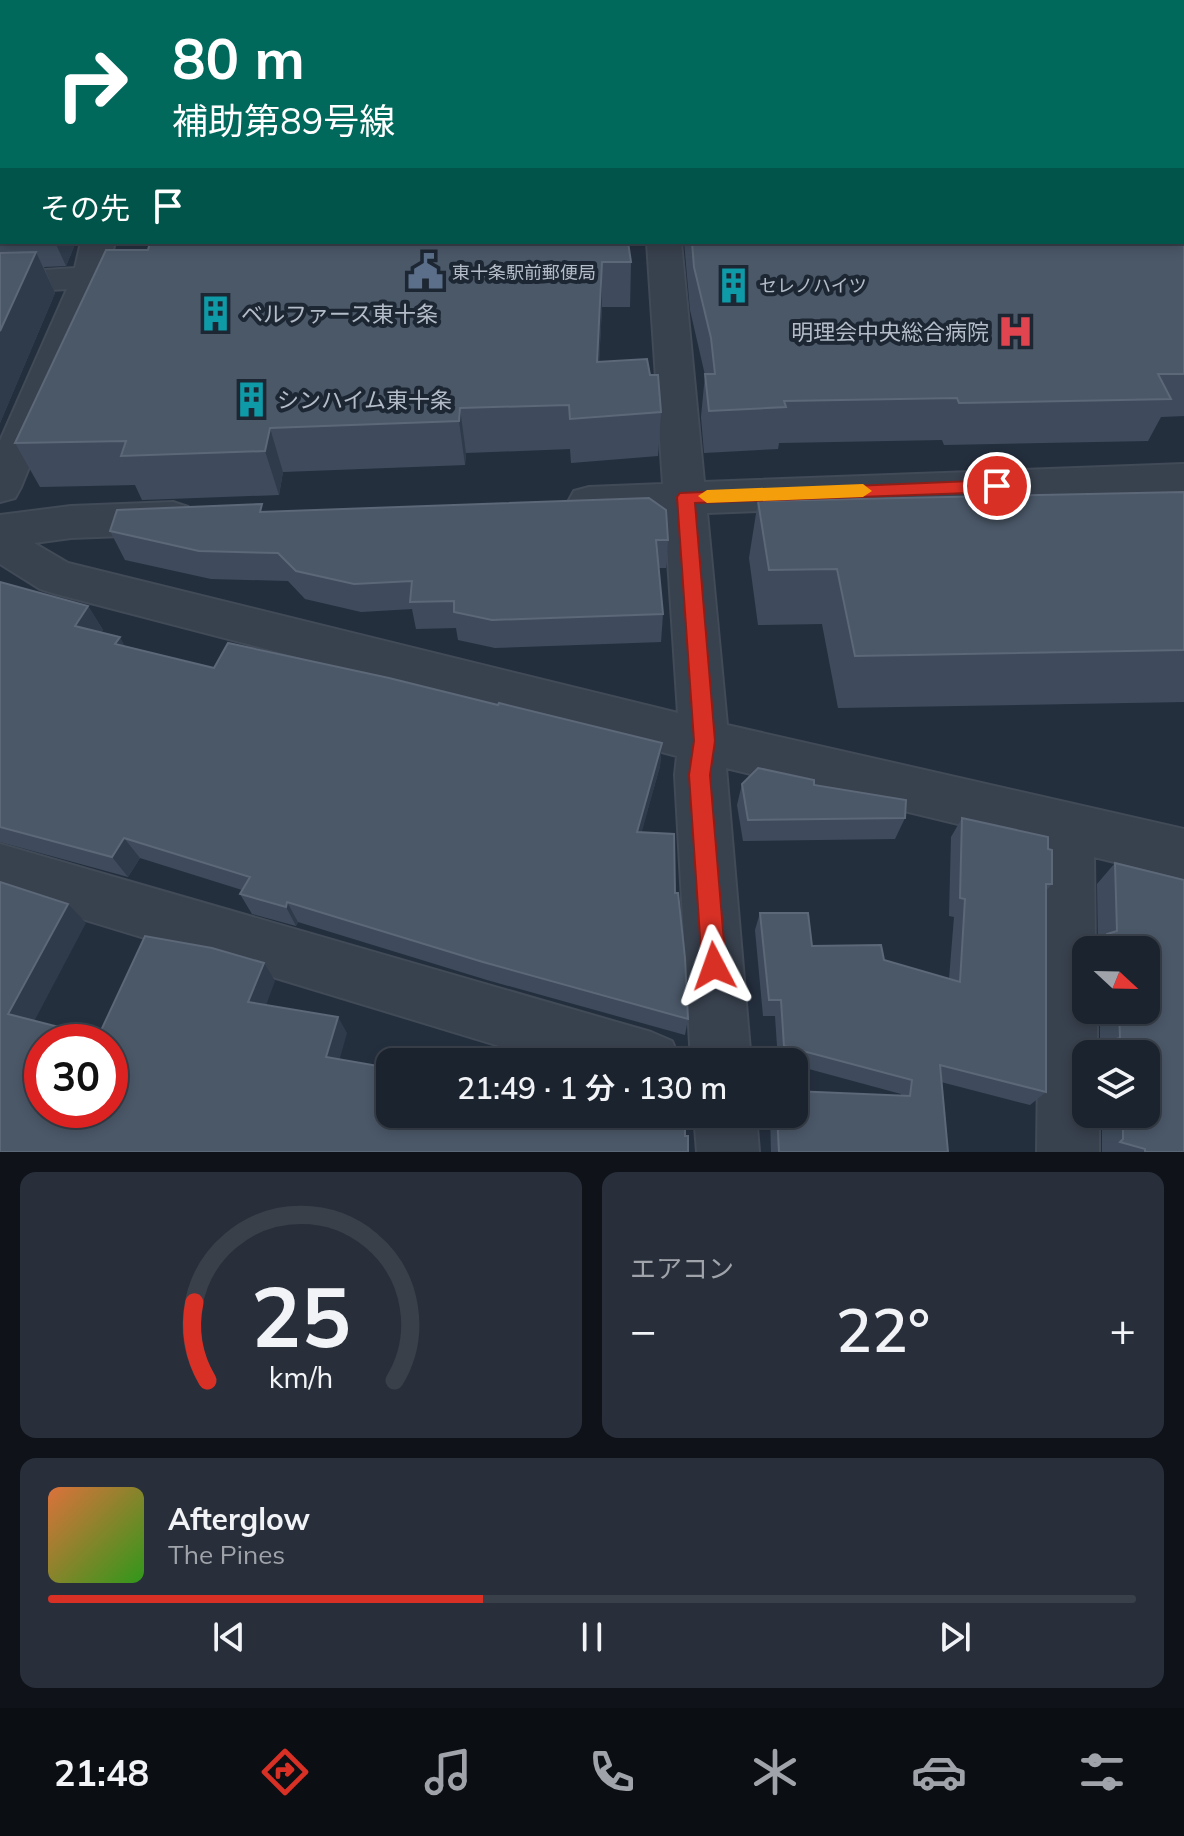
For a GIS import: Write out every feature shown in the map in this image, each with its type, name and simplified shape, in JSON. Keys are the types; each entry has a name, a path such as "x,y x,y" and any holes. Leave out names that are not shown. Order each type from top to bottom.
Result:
{"street":[{"path":"0,487 89,278 98,244"},
{"path":"89,278 143,244"},
{"path":"664,244 704,741 700,775 720,1048"},
{"path":"0,283 181,272"},
{"path":"553,503 1184,479"},
{"path":"0,531 71,522 211,517"},
{"path":"0,543 56,577 704,741 1184,854"},
{"path":"1067,826 1068,1152"},
{"path":"0,869 604,1048"},
{"path":"726,1128 728,1152"}],"building":[{"path":"150,244 628,244 631,262 602,262 597,362 647,359 650,375 658,375 661,412 570,419 569,405 460,408 459,421 270,428 265,451 121,456 126,441 15,443 106,250 148,250"},
{"path":"692,244 1184,244 1184,374 1158,374 1171,399 959,403 957,398 784,401 786,407 709,411 705,374 715,374 711,338 694,267"},
{"path":"36,252 0,331 0,253"},
{"path":"1184,492 1184,650 855,656 837,569 769,570 758,501"},
{"path":"649,498 666,510 668,540 656,540 663,614 492,620 454,612 454,601 410,602 412,581 354,584 296,571 278,553 199,551 110,531 117,510 262,504 260,512"},
{"path":"0,582 88,606 75,626 120,637 115,644 214,668 228,643 662,743 637,832 674,834 675,893 678,893 685,958 688,1019 483,962 287,902 286,907 240,894 250,877 124,838 112,857 0,827"},
{"path":"758,768 814,780 814,785 906,800 905,818 748,820 742,784"},
{"path":"962,818 1048,837 1048,849 1052,850 1052,884 1046,884 1046,1092 940,1065 948,1152 779,1152 778,1128 808,1128 808,1092 910,1096 912,1080 808,1052 808,1048 784,1046 781,1000 769,1000 760,913 808,913 812,946 881,945 884,960 960,982 965,899 960,898"},
{"path":"1115,863 1184,880 1184,1152 1145,1152 1145,1149 1120,1142 1123,1128 1160,1128 1160,1040 1113,1040 1120,1038 1120,1024 1160,1024 1160,936 1107,936 1117,931"},
{"path":"0,882 68,904 8,1014 47,1024 24,1024 24,1128 128,1128 128,1024 104,1024 145,936 212,948 264,963 248,1002 338,1017 326,1057 376,1066 376,1128 685,1128 688,1152 0,1152"}],"slow traffic":[{"path":"707,496 863,491"}],"place":[{"name":"東十条駅前郵便局","path":"426,272"},
{"name":"セレノハイツ","path":"733,285"},
{"name":"ベルファース東十条","path":"215,314"},
{"name":"明理会中央総合病院","path":"1015,332"},
{"name":"シンハイム東十条","path":"251,400"}],"route":[{"path":"714,966 700,775 704,741 686,497 997,486"}]}
